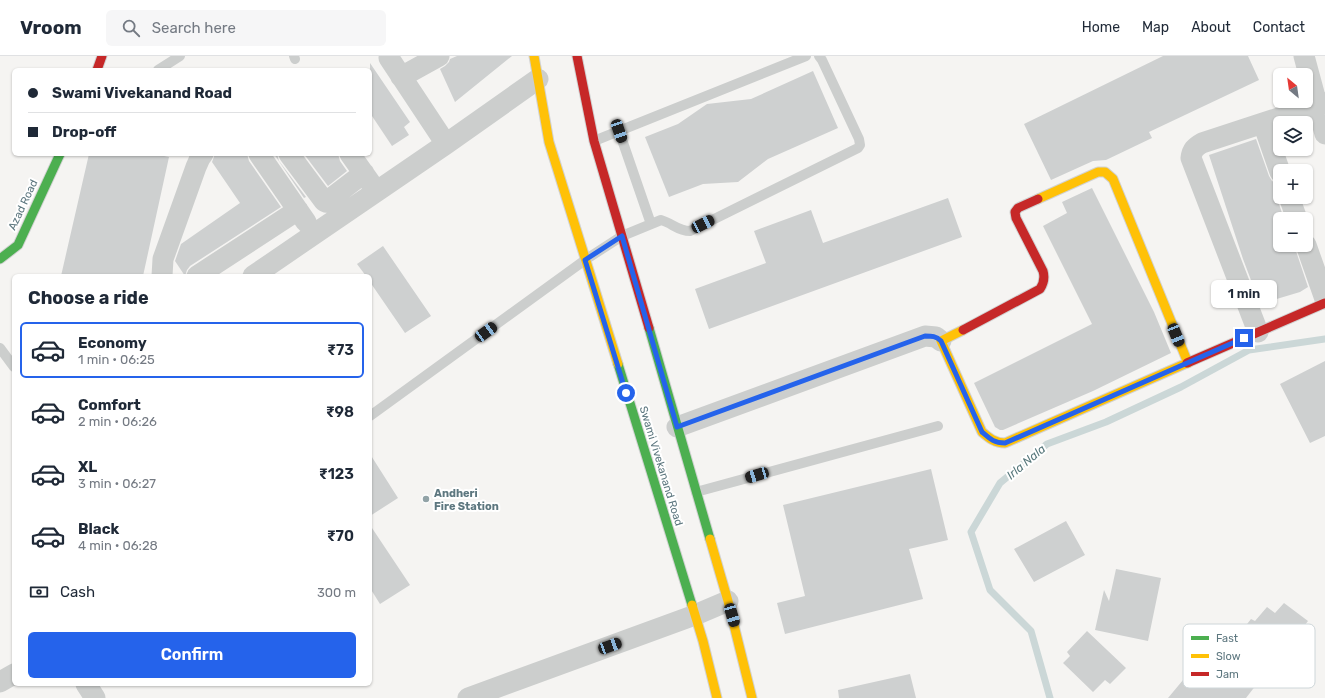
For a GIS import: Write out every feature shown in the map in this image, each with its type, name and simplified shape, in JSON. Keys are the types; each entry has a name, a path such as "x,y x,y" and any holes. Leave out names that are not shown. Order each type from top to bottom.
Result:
{"main road":[{"path":"98,68 102,56"},
{"name":"Swami Vivekanand Road","path":"534,56 549,142 703,641 717,698"},
{"path":"577,56 594,141 728,601 752,698"},
{"name":"Azad Road","path":"0,259 18,245 59,156"},
{"path":"1188,363 1113,179 1105,172 1098,172 1018,208 1015,212 1016,218 1043,271 1045,277 1043,284 1040,289 941,341 982,432 990,440 998,443 1005,443 1188,363 1258,332 1325,303"}],"street":[{"path":"401,77 438,56"},
{"path":"1304,56 1321,105 1325,134"},
{"path":"388,58 446,144"},
{"path":"256,274 377,192 538,79"},
{"path":"1258,332 1191,158 1192,152 1202,143 1321,105"},
{"path":"1263,123 1277,164"},
{"path":"162,274 164,259 196,167 202,156"},
{"path":"260,156 315,234"},
{"path":"290,156 326,202 364,173"},
{"path":"351,156 377,192"},
{"path":"200,274 298,210"},
{"path":"1308,252 1325,299"},
{"path":"677,427 925,336 936,337 941,341"},
{"path":"468,698 695,615 728,601"},
{"path":"0,682 12,675"},
{"path":"87,686 96,698"},
{"path":"0,690 6,698"}],"lane":[{"path":"161,68 180,56"},
{"path":"594,141 806,56"},
{"path":"372,415 585,260 622,236 661,220 672,224 678,229 690,231 858,148 860,145 859,139 819,56"},
{"path":"619,131 651,224"},
{"path":"0,348 12,364"},
{"path":"696,492 938,426"}],"building":[{"path":"457,56 512,56 455,102 440,69 449,62 450,59"},
{"path":"1163,56 1248,56 1259,80 1149,132 1152,138 1106,160 1093,161 1051,180 1024,124"},
{"path":"370,63 410,122 404,127 409,135 392,146 372,116 372,68 370,68"},
{"path":"813,71 838,128 768,159 738,182 703,184 669,197 645,137 678,124 707,104 751,99"},
{"path":"1256,139 1269,176 1273,182 1273,204 1279,204 1282,212 1273,212 1273,252 1296,252 1308,287 1300,292 1260,304 1243,259 1209,155"},
{"path":"89,156 169,157 143,274 61,274"},
{"path":"214,156 248,156 249,161 281,207 190,266 186,274 184,274 175,261 181,244 240,203 212,162"},
{"path":"275,156 278,156 279,161 306,197 304,198"},
{"path":"306,156 339,156 340,161 347,171 328,186"},
{"path":"1092,188 1154,312 1171,353 1093,391 1000,430 995,427 974,383 1092,324 1043,226 1067,213 1062,202"},
{"path":"948,198 962,237 709,329 695,289 766,263 754,231 811,210 823,243"},
{"path":"383,246 431,316 405,333 372,285 372,274 364,274 357,264"},
{"path":"1325,361 1325,436 1310,443 1280,384"},
{"path":"372,457 398,498 372,515"},
{"path":"931,469 948,540 909,549 923,599 785,634 777,603 805,596 783,505"},
{"path":"1066,521 1085,555 1034,582 1014,549"},
{"path":"372,528 410,585 380,604 372,591"},
{"path":"1116,569 1161,578 1148,641 1095,630 1104,590 1109,601"},
{"path":"1284,603 1308,621 1306,624 1247,624 1251,619 1255,621 1267,607 1275,613"},
{"path":"1087,631 1126,668 1110,684 1105,680 1093,692 1063,663 1070,656 1067,652"},
{"path":"910,674 916,698 839,698 838,690"},
{"path":"1183,680 1183,688 1254,688 1246,698 1168,698"}],"waterway":[{"name":"Irla Nala","path":"1050,698 1031,631 990,590 971,532 1000,483 1047,444 1106,422 1181,387 1249,350 1325,339"}],"traffic: fast":[{"path":"0,259 18,245 59,156"},
{"path":"649,328 710,539"},
{"path":"618,364 692,605"}],"traffic: slow":[{"path":"534,56 549,142 618,364"},
{"path":"1038,199 1098,172 1105,172 1113,179 1188,363"},
{"path":"963,330 941,341 982,432 992,440 1001,443 1005,443 1187,363"},
{"path":"710,539 728,601 752,698"},
{"path":"692,605 703,641 717,698"}],"traffic: jam":[{"path":"98,68 102,56"},
{"path":"577,56 594,141 649,328"},
{"path":"963,330 1040,289 1044,278 1043,271 1016,218 1015,212 1018,208 1038,199"},
{"path":"1187,363 1325,303"}],"place":[{"name":"Andheri Fire Station","path":"426,499"}],"route":[{"path":"626,393 585,260 622,236 677,427 925,336 930,336 936,337 941,341 982,432 990,440 998,443 1005,443 1244,338"}]}
